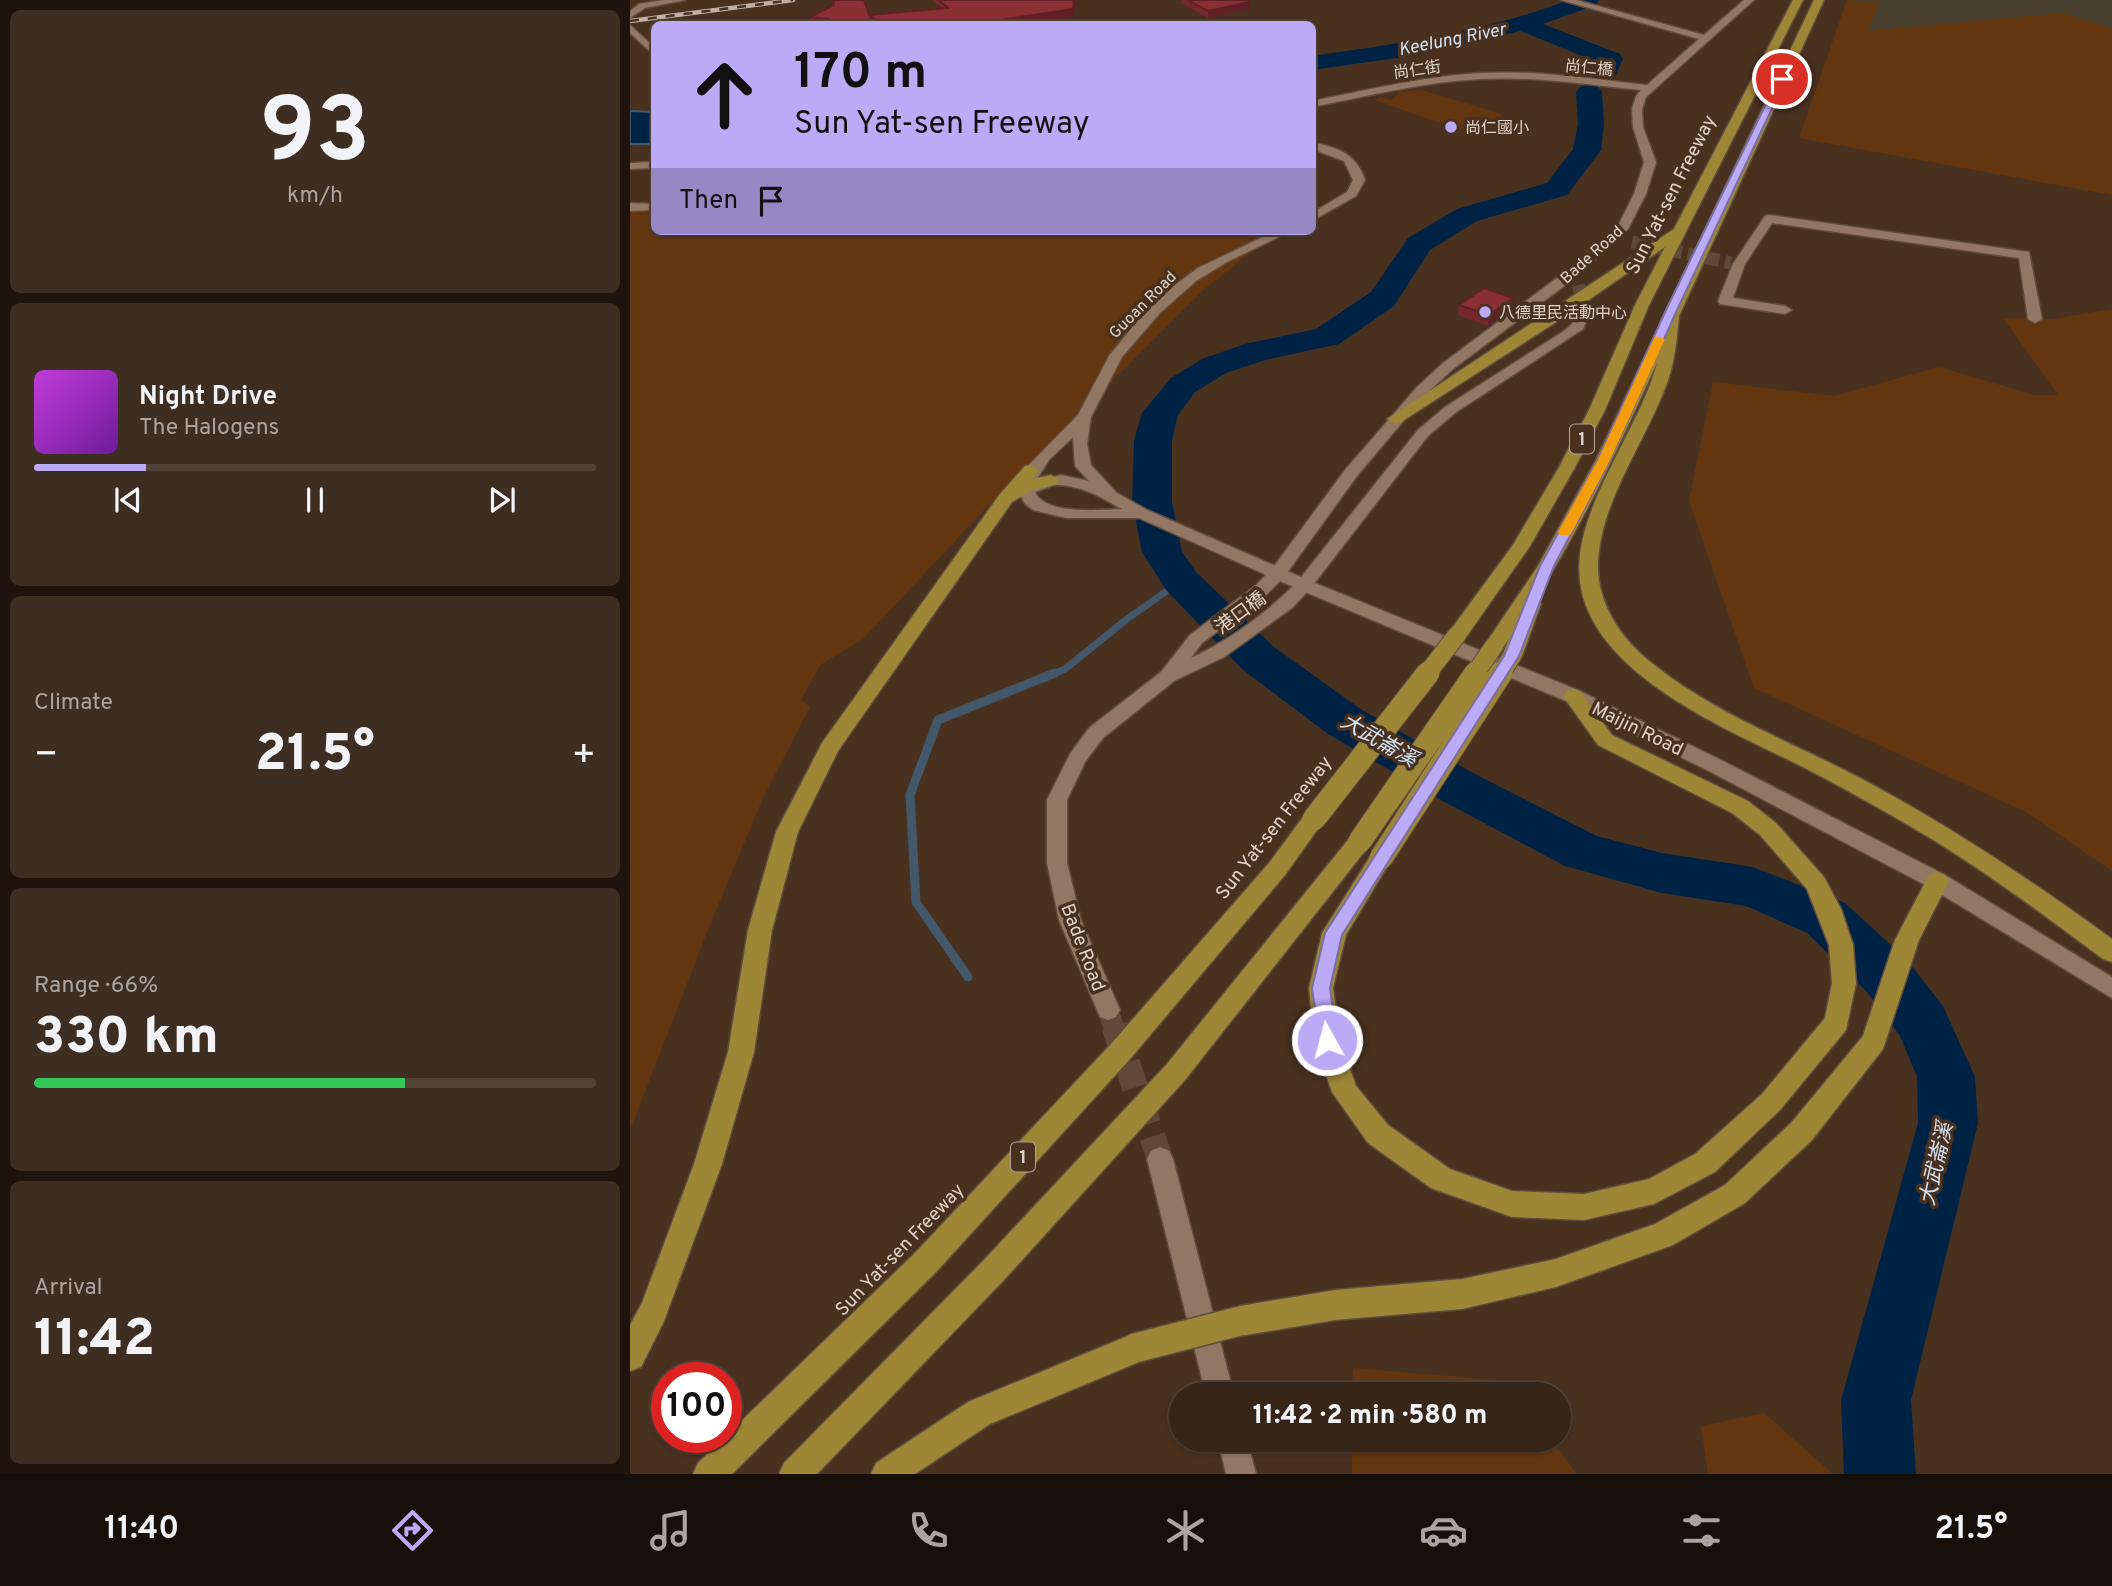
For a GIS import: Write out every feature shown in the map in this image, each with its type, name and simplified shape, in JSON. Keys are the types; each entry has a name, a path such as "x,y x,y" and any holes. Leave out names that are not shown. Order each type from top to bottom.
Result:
{"highway":[{"name":"Sun Yat-sen Freeway","path":"709,1474 926,1262 1121,1051 1277,869 1457,635 1521,547 1566,469 1597,410 1642,305 1798,0"},
{"name":"1","path":"1503,651 1604,460 1819,0"},
{"path":"1395,419 1562,312 1683,229"},
{"path":"1672,310 1670,338 1660,381 1593,531 1589,582 1604,624 1633,657 1679,695 1838,776 1930,827 2024,887 2112,952"},
{"path":"630,1356 654,1311 708,1164 741,1052 760,930 787,832 829,748 1023,489 1051,480"},
{"path":"795,1474 993,1271 1176,1072 1360,841 1503,651"},
{"path":"1503,651 1334,933 1321,988 1327,1040 1345,1092 1378,1134 1441,1179 1512,1204 1584,1207 1654,1191 1705,1163 1771,1102 1837,1022 1844,983 1841,945 1829,909 1816,883 1768,829 1740,807 1605,740 1573,696"},
{"path":"887,1474 979,1413 1135,1348 1240,1321 1335,1305 1462,1294 1556,1273 1663,1235 1735,1194 1802,1131 1874,1041 1908,940 1937,881"}],"street":[{"path":"630,15 642,6 680,0"},
{"path":"1566,0 1705,38"},
{"path":"1648,88 1749,0"},
{"path":"630,28 651,49"},
{"name":"尚仁街","path":"1316,103 1387,89 1480,76 1528,77"},
{"name":"尚仁橋","path":"1528,77 1648,88"},
{"name":"Bade Road","path":"1278,573 1350,473 1395,419 1448,366 1576,279 1624,226 1648,171 1648,153 1639,127 1637,109 1641,96 1648,88"},
{"path":"1316,146 1338,152 1354,164 1359,180 1352,194 1316,216"},
{"path":"630,166 651,165"},
{"path":"630,207 651,208"},
{"path":"1785,310 1726,301 1735,264 1769,219 2025,255 2035,319"},
{"name":"Guoan Road","path":"1023,489 1084,417 1116,355 1140,327 1203,271 1277,235"},
{"path":"1614,238 1632,242"},
{"name":"Bade Road","path":"1286,604 1304,586 1423,433 1450,410 1569,334 1578,326 1584,308"},
{"name":"Maijin Road","path":"1084,417 1079,444 1083,466 1111,496 1141,513 1254,561 1304,586 1573,696 1716,766 1937,881 2112,989"},
{"path":"1051,480 1081,483 1111,496"},
{"name":"Maijin Road","path":"1023,489 1036,505 1073,515 1141,513"},
{"name":"港口橋","path":"1167,677 1196,639 1261,590 1278,573"},
{"name":"港口橋","path":"1218,653 1286,604"},
{"path":"1167,677 1218,653"},
{"name":"Bade Road","path":"1108,1010 1070,920 1057,863 1057,800 1077,759 1096,733 1167,677"},
{"path":"1160,1159 1217,1382"},
{"path":"1235,1452 1241,1474"}],"shaded area":[{"path":"1847,0 1879,2 1868,31 2062,13 2112,28 2112,195 1799,138"},
{"path":"1851,0 2112,0 2112,45 1855,42"},
{"path":"1421,90 1499,113 1505,121 1502,129 1480,132 1489,136 1483,138 1375,100 1381,97 1391,100 1400,92"},
{"path":"630,212 651,212 651,235 1273,235 1202,291 1002,491 863,639 820,665 801,700 810,707 763,798 707,932 630,1130"},
{"path":"2112,309 2112,871 2026,812 1754,688 1689,501 1713,382 1834,396 1939,367 2034,395 2058,395 2003,318 2052,319"},
{"path":"1353,1368 1507,1382 1352,1382"},
{"path":"1764,1413 1833,1474 1708,1474 1701,1426"},
{"path":"1352,1452 1561,1452 1577,1474 1352,1474"}],"water":[{"path":"630,111 651,112 651,144 630,144"}],"building":[{"path":"833,0 864,0 869,15 948,8 939,0 1074,0 1073,9 994,21 879,21 870,16 872,21 824,21 828,19 810,17 834,5"},
{"path":"1188,0 1247,0 1250,2 1208,11"},
{"path":"1484,288 1513,298 1489,315 1459,305"}],"waterway":[{"name":"Keelung River","path":"1316,62 1452,41 1520,24 1588,0"},
{"name":"大武崙溪","path":"1525,25 1611,59 1602,80"},
{"name":"大武崙溪","path":"1589,92 1591,124 1587,150 1557,189 1467,215 1419,244 1383,299 1327,337 1257,351 1214,366 1183,385 1160,413 1153,440 1152,502 1162,552 1181,581 1258,658 1345,722 1458,787 1583,852 1662,873 1753,887 1826,918 1887,976 1923,1023 1946,1077 1948,1123 1876,1400 1880,1474"},
{"path":"1051,675 1065,669 1127,619 1181,581"},
{"path":"968,977 916,902 910,795 938,720 1055,673"}],"tunnel":[{"path":"1632,242 1731,263"},
{"path":"1578,285 1585,308"},
{"path":"1108,1010 1114,1028"},
{"path":"1114,1026 1160,1159"}],"railway":[{"path":"630,21 793,0"}],"slow traffic":[{"path":"1565,532 1604,460 1659,339"}],"place":[{"name":"尚仁國小","path":"1451,127"},
{"name":"八德里民活動中心","path":"1485,312"}],"route":[{"path":"1327,1040 1321,988 1334,933 1512,656 1547,566 1604,460 1782,79"}]}
